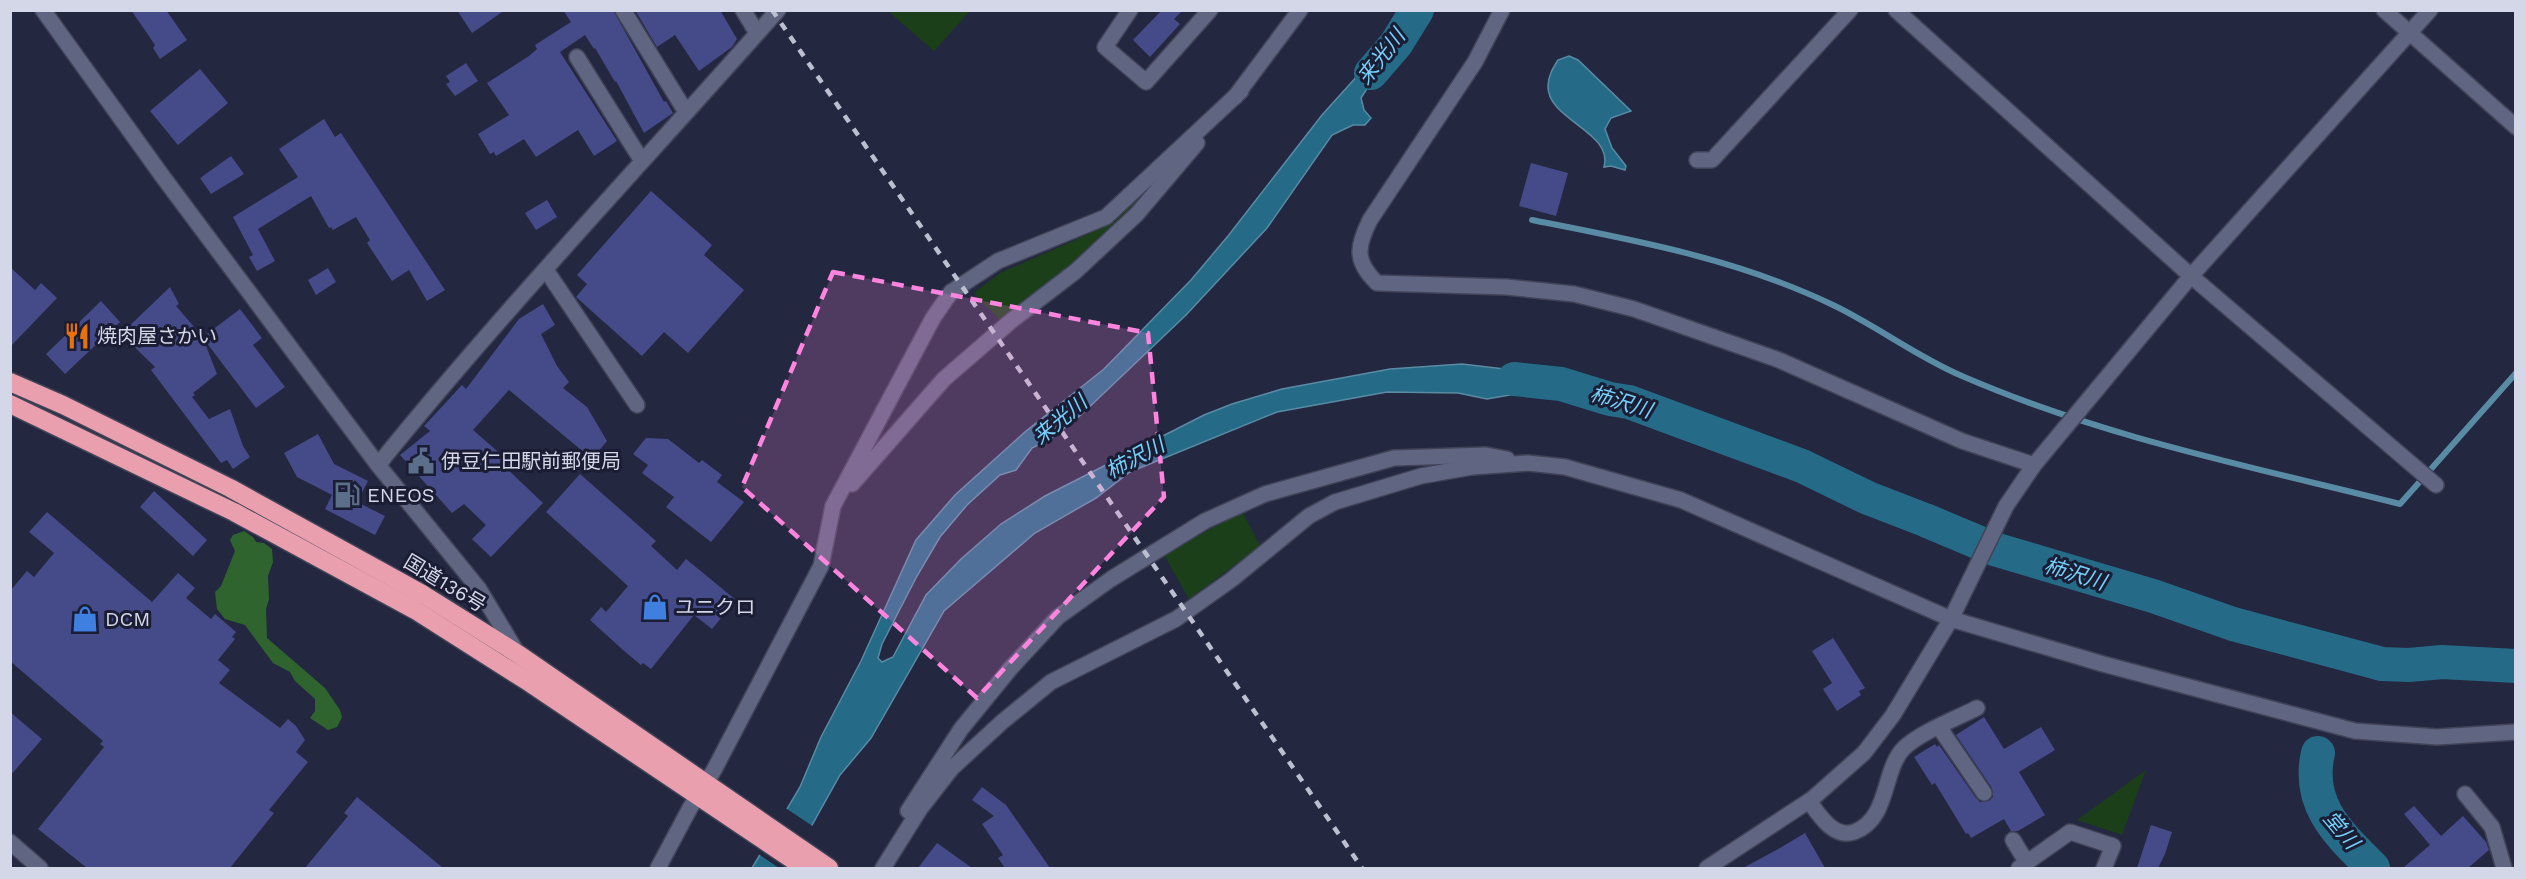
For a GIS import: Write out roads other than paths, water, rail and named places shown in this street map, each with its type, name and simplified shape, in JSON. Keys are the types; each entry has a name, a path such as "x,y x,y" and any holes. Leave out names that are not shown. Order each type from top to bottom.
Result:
{"highway":[{"name":"国道136号","path":"10,382 63,405 230,488 424,595 518,654 805,868"},
{"name":"国道136号","path":"10,404 234,512 415,610 829,868"}],"street":[{"path":"42,10 163,177 378,465 479,589 518,654 530,683"},
{"path":"623,10 686,112"},
{"path":"743,10 757,33"},
{"path":"378,465 419,414 778,10"},
{"path":"1128,11 1105,47 1146,82 1210,10"},
{"path":"833,506 944,379 1011,321 1076,271 1137,214 1241,91 1300,10"},
{"path":"1502,10 1475,62 1370,220 1359,241 1360,257 1365,272 1377,283 1506,287 1574,294 1634,309 1779,360 2030,471"},
{"path":"1698,160 1712,160 1850,10"},
{"path":"1896,10 2191,276 2436,485"},
{"path":"2384,10 2516,127"},
{"path":"1716,866 1809,801 1864,753 1893,715 1953,613 2006,506 2030,471 2191,276 2430,10"},
{"path":"577,57 642,161"},
{"path":"658,868 708,794 820,566 833,506 933,318 951,292 998,261 1106,217 1241,91"},
{"path":"546,270 638,405"},
{"path":"894,850 909,808 961,729 1010,669 1058,617 1135,564 1215,517 1265,494 1319,477 1394,458 1486,455 1524,463 1565,467 1682,500 1953,613 2103,664 2355,731 2437,737 2516,732"},
{"path":"883,868 920,809 952,768 1002,722 1051,682 1176,619 1231,580 1309,516 1335,502 1421,476 1472,467 1524,463"},
{"path":"1809,801 1823,821 1836,830 1849,834 1863,829 1874,817 1903,749 1977,708"},
{"path":"1939,727 1984,792"},
{"path":"2465,794 2492,827 2504,868"},
{"path":"2013,840 2023,866 2070,832 2113,846 2104,868"},
{"path":"10,842 40,868"}],"water":[{"path":"1396,33 1407,39 1361,98 1364,110 1371,118 1365,125 1353,125 1332,135 1267,228 1186,315 1082,414 1053,437 1032,448 1016,470 1000,475 967,505 940,537 917,576 882,644 878,658 882,662 893,657 926,595 961,559 1001,524 1045,496 1204,415 1232,404 1282,389 1390,369 1462,364 1563,376 1559,394 1521,393 1487,399 1458,393 1387,392 1277,412 1130,472 1096,498 1035,533 944,611 871,738 840,775 788,868 752,868 800,787 821,737 861,661 916,540 955,495 1026,431 1104,369 1191,280 1322,115"},
{"path":"1569,56 1578,60 1631,111 1611,118 1605,129 1612,148 1626,166 1625,170 1611,166 1604,167 1604,155 1599,144 1558,108 1551,98 1548,86 1551,72 1558,60"}],"waterway":[{"name":"来光川","path":"1371,73 1396,44 1417,10"},
{"path":"1532,220 1685,253 1760,275 1833,305 1929,360 1962,376 2069,417 2178,449 2400,504 2516,373"},
{"name":"柿沢川","path":"1514,379 1561,384 1610,399 1629,402 1802,466 1868,498 1994,549 2153,596 2233,624 2382,664 2409,665 2442,662 2516,666"},
{"name":"堂川","path":"2318,753 2317,788 2321,803 2337,830 2373,868"}],"railway":[{"path":"772,10 1362,868"}],"place":[{"name":"焼肉屋さかい","path":"77,336"},
{"name":"伊豆仁田駅前郵便局","path":"421,461"},
{"name":"ENEOS","path":"347,495"},
{"name":"ユニクロ","path":"655,607"},
{"name":"DCM","path":"85,619"}]}
